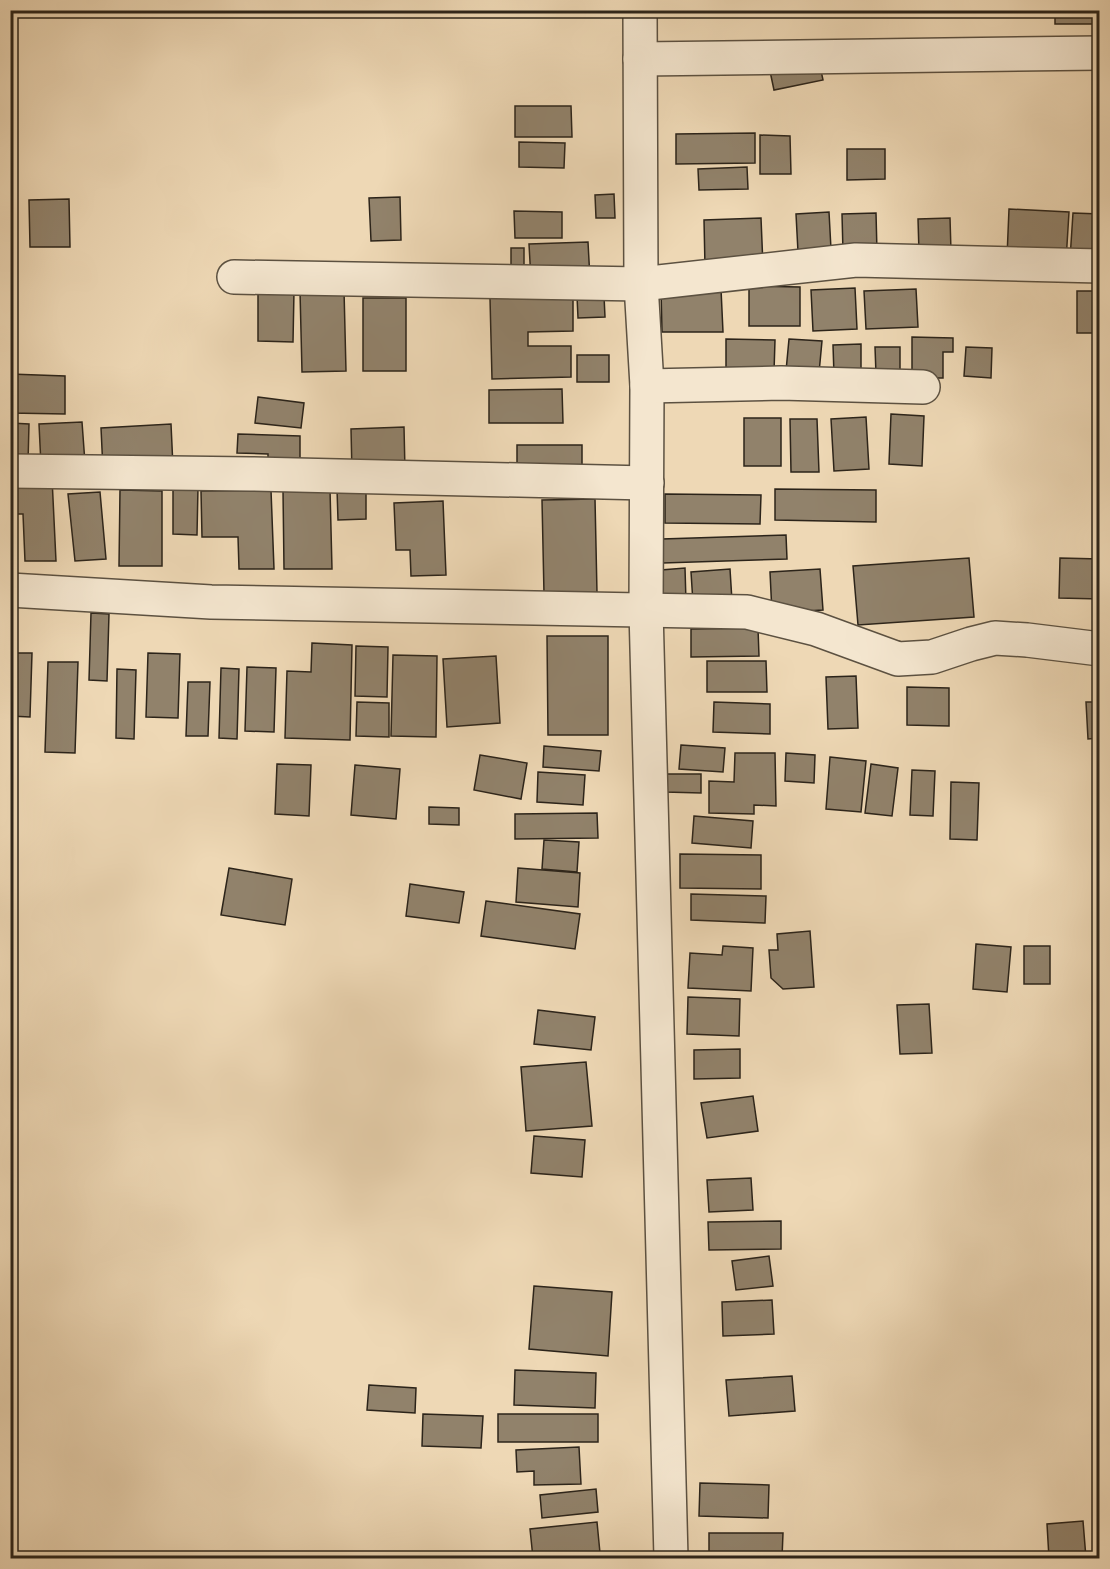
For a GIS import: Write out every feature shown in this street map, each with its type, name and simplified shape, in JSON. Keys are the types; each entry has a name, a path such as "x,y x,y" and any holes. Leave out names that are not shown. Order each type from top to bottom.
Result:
{"street":[{"path":"640,10 641,284 647,386 646,610 671,1558"},
{"path":"640,59 1100,53"},
{"path":"234,277 641,284 856,260 1100,266"},
{"path":"647,386 781,383 923,387"},
{"path":"10,471 647,483"},
{"path":"10,590 211,602 747,612 816,629 898,659 932,657 995,638 1100,649"}],"building":[{"path":"1009,10 1042,10 1042,17 1009,17"},
{"path":"1055,10 1100,10 1100,24 1055,24"},
{"path":"816,47 823,80 774,90 767,57"},
{"path":"515,106 571,106 572,137 515,137"},
{"path":"755,133 755,163 676,164 676,134"},
{"path":"760,135 790,136 791,174 760,174"},
{"path":"519,142 565,143 564,168 519,167"},
{"path":"847,149 885,149 885,179 847,180"},
{"path":"747,167 748,189 699,190 698,169"},
{"path":"614,194 615,218 596,218 595,195"},
{"path":"400,197 401,240 371,241 369,198"},
{"path":"69,199 70,247 30,247 29,200"},
{"path":"1009,209 1069,212 1066,261 1007,257"},
{"path":"514,211 562,212 562,238 515,238"},
{"path":"829,212 831,249 798,252 796,214"},
{"path":"876,213 877,252 843,252 842,214"},
{"path":"1073,213 1100,214 1100,261 1070,259"},
{"path":"761,218 763,266 705,267 704,220"},
{"path":"950,218 951,251 919,252 918,219"},
{"path":"588,242 590,279 531,280 529,244"},
{"path":"511,248 524,248 524,275 511,275"},
{"path":"749,286 800,287 800,326 749,326"},
{"path":"855,288 857,329 813,331 811,290"},
{"path":"721,289 723,332 662,332 661,290"},
{"path":"916,289 918,327 866,329 864,291"},
{"path":"344,290 346,371 302,372 300,291"},
{"path":"258,291 294,291 293,342 258,341"},
{"path":"1077,291 1100,291 1100,333 1077,333"},
{"path":"577,296 604,296 605,317 578,318"},
{"path":"573,297 573,331 528,332 528,346 571,346 571,377 492,379 490,298"},
{"path":"363,298 406,298 406,371 363,371"},
{"path":"912,337 953,338 953,352 943,352 943,378 912,378"},
{"path":"726,339 775,340 774,372 726,371"},
{"path":"789,339 822,341 819,373 786,371"},
{"path":"861,344 861,374 834,375 833,345"},
{"path":"875,347 900,347 900,374 876,374"},
{"path":"966,347 992,348 991,378 964,376"},
{"path":"577,355 609,355 609,382 577,382"},
{"path":"10,374 65,376 65,414 10,413"},
{"path":"562,389 563,423 489,423 489,390"},
{"path":"258,397 304,403 301,428 255,423"},
{"path":"891,414 924,416 922,466 889,464"},
{"path":"866,417 869,469 834,471 831,419"},
{"path":"744,418 781,418 781,466 744,466"},
{"path":"790,419 817,419 819,472 791,472"},
{"path":"82,422 85,463 41,465 39,424"},
{"path":"10,423 29,424 28,463 10,462"},
{"path":"171,424 173,467 103,470 101,428"},
{"path":"404,427 405,471 352,473 351,429"},
{"path":"238,434 300,436 300,468 268,467 268,454 237,453"},
{"path":"517,445 582,445 582,474 517,475"},
{"path":"52,478 56,561 25,561 23,514 10,514 10,479"},
{"path":"173,486 198,487 197,535 173,534"},
{"path":"330,489 332,569 284,569 283,490"},
{"path":"337,489 366,489 366,519 338,520"},
{"path":"775,489 876,490 876,522 775,520"},
{"path":"120,490 162,491 162,566 119,566"},
{"path":"271,490 274,569 239,569 238,537 202,537 201,491"},
{"path":"100,492 106,559 75,561 68,494"},
{"path":"665,494 761,495 760,524 665,523"},
{"path":"595,499 597,593 544,594 542,500"},
{"path":"443,501 446,575 411,576 410,550 396,550 394,503"},
{"path":"786,535 787,559 663,563 662,539"},
{"path":"969,558 974,617 858,625 853,566"},
{"path":"1060,558 1100,559 1100,599 1059,598"},
{"path":"685,568 686,602 663,603 661,570"},
{"path":"730,569 732,601 693,603 691,572"},
{"path":"820,569 823,610 772,613 770,572"},
{"path":"91,613 109,614 107,681 89,680"},
{"path":"758,628 759,656 691,657 691,629"},
{"path":"547,636 608,636 608,735 548,735"},
{"path":"312,643 352,645 350,740 285,738 287,671 311,672"},
{"path":"356,646 388,647 387,697 355,696"},
{"path":"10,653 32,653 30,717 10,716"},
{"path":"148,653 180,654 178,718 146,717"},
{"path":"393,655 437,656 436,737 391,736"},
{"path":"496,656 500,723 447,727 443,659"},
{"path":"707,661 766,661 767,692 707,692"},
{"path":"48,662 78,662 75,753 45,752"},
{"path":"247,667 276,668 274,732 245,731"},
{"path":"221,668 239,669 237,739 219,738"},
{"path":"117,669 136,670 134,739 116,738"},
{"path":"856,676 858,728 828,729 826,677"},
{"path":"188,682 210,682 208,736 186,736"},
{"path":"907,687 949,688 949,726 907,725"},
{"path":"357,702 389,703 389,737 356,736"},
{"path":"714,702 770,704 770,734 713,732"},
{"path":"1086,702 1100,702 1100,738 1088,739"},
{"path":"681,745 725,748 723,772 679,769"},
{"path":"544,746 601,751 599,771 543,767"},
{"path":"735,753 775,753 776,806 754,805 754,814 709,813 709,781 734,782"},
{"path":"786,753 815,755 814,783 785,781"},
{"path":"480,755 527,763 521,799 474,790"},
{"path":"830,757 866,761 861,812 826,809"},
{"path":"277,764 311,765 309,816 275,814"},
{"path":"871,764 898,768 892,816 865,813"},
{"path":"355,765 400,769 396,819 351,815"},
{"path":"912,770 935,771 933,816 910,815"},
{"path":"538,772 585,775 583,805 537,802"},
{"path":"665,774 701,774 701,793 665,792"},
{"path":"951,782 979,783 977,840 950,839"},
{"path":"429,807 459,808 459,825 429,824"},
{"path":"597,813 598,838 515,839 515,814"},
{"path":"694,816 753,821 751,848 692,843"},
{"path":"544,840 579,842 577,872 542,869"},
{"path":"680,854 761,855 761,889 680,888"},
{"path":"229,868 292,879 285,925 221,915"},
{"path":"518,868 580,873 578,907 516,902"},
{"path":"410,884 464,892 459,923 406,916"},
{"path":"691,894 766,896 765,923 691,920"},
{"path":"486,901 580,914 575,949 481,936"},
{"path":"810,931 814,987 783,989 771,978 769,950 778,950 777,934"},
{"path":"976,944 1011,947 1007,992 973,989"},
{"path":"723,946 753,948 751,991 688,988 690,953 722,955"},
{"path":"1024,946 1050,946 1050,984 1024,984"},
{"path":"688,997 740,999 739,1036 687,1034"},
{"path":"929,1004 932,1053 900,1054 897,1005"},
{"path":"538,1010 595,1017 591,1050 534,1044"},
{"path":"740,1049 740,1078 694,1079 694,1050"},
{"path":"586,1062 592,1126 526,1131 521,1067"},
{"path":"753,1096 758,1131 707,1138 701,1103"},
{"path":"534,1136 585,1140 582,1177 531,1173"},
{"path":"751,1178 753,1210 709,1212 707,1180"},
{"path":"781,1221 781,1249 709,1250 708,1222"},
{"path":"769,1256 773,1286 736,1290 732,1261"},
{"path":"534,1286 612,1292 608,1356 529,1349"},
{"path":"772,1300 774,1334 723,1336 722,1302"},
{"path":"515,1370 596,1373 595,1408 514,1405"},
{"path":"792,1376 795,1411 729,1416 726,1380"},
{"path":"369,1385 416,1388 415,1413 367,1410"},
{"path":"423,1414 483,1416 481,1448 422,1446"},
{"path":"498,1414 598,1414 598,1442 498,1442"},
{"path":"579,1447 581,1484 534,1485 534,1471 517,1472 516,1450"},
{"path":"700,1483 769,1485 768,1518 699,1516"},
{"path":"596,1489 598,1512 542,1518 540,1495"},
{"path":"1083,1521 1086,1558 1049,1558 1047,1524"},
{"path":"597,1522 600,1553 533,1558 530,1529"},
{"path":"709,1533 783,1533 782,1558 709,1558"}]}
